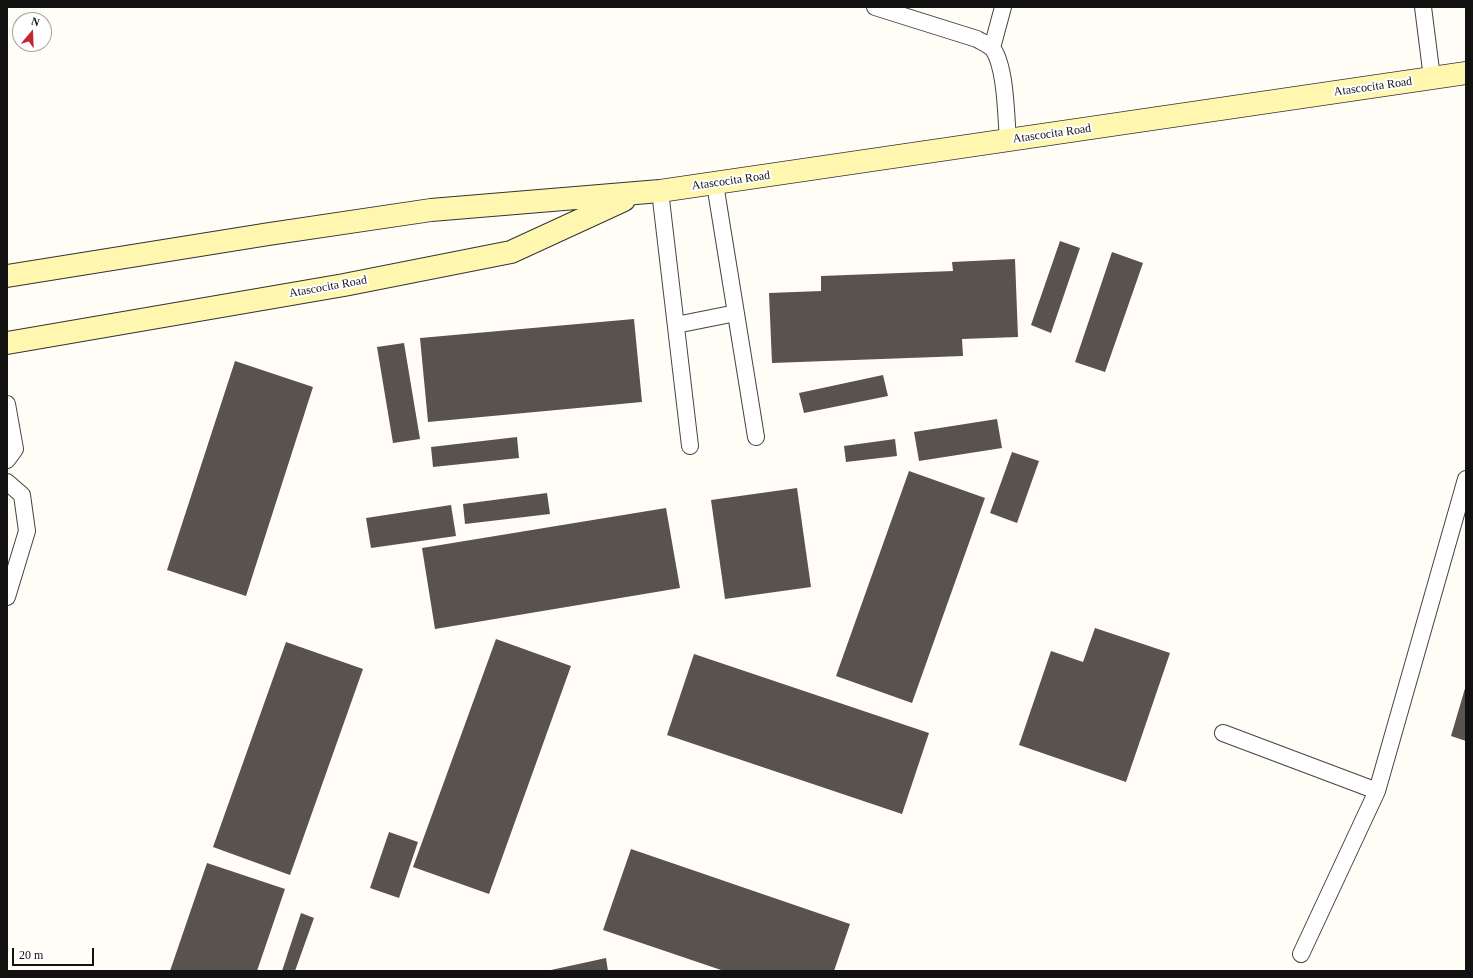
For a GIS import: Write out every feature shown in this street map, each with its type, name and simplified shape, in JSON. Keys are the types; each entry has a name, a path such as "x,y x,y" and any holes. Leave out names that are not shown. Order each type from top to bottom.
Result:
{"main road":[{"name":"Atascocita Road","path":"7,276 262,235 431,210 638,194 714,184 1466,73"},
{"name":"Atascocita Road","path":"7,343 344,285 511,252 638,194"}],"lane":[{"path":"875,7 977,39 992,48 999,62 1008,140"},
{"path":"992,48 1003,7"},
{"path":"1423,7 1432,78"},
{"path":"714,184 756,437"},
{"path":"660,191 690,446"},
{"path":"676,324 736,313"},
{"path":"7,404 15,449 7,460"},
{"path":"1301,954 1376,791 1466,479"},
{"path":"7,482 22,495 27,531 7,597"},
{"path":"1223,734 1376,791"}],"building":[{"path":"1060,241 1080,248 1051,333 1031,325"},
{"path":"1112,252 1143,263 1105,372 1075,362"},
{"path":"1015,259 1018,337 962,339 963,356 772,363 769,293 821,291 821,276 953,271 952,262"},
{"path":"634,319 642,402 428,422 420,338"},
{"path":"404,343 420,439 393,443 377,347"},
{"path":"235,361 313,387 246,596 167,570"},
{"path":"883,375 888,396 804,413 799,393"},
{"path":"997,419 1002,448 919,461 914,432"},
{"path":"517,437 519,458 433,467 431,447"},
{"path":"895,439 897,456 846,462 844,446"},
{"path":"1012,452 1039,461 1017,523 990,513"},
{"path":"909,471 985,498 912,703 836,676"},
{"path":"797,488 811,587 725,599 711,500"},
{"path":"547,493 550,514 465,524 463,504"},
{"path":"451,505 456,536 371,548 366,518"},
{"path":"666,508 680,588 435,629 422,548"},
{"path":"1095,628 1170,653 1126,782 1019,745 1051,651 1083,662"},
{"path":"496,639 571,666 489,894 413,867"},
{"path":"286,642 363,669 290,875 213,847"},
{"path":"694,654 929,733 902,814 667,735"},
{"path":"1466,685 1466,741 1451,736"},
{"path":"389,832 418,842 399,898 370,888"},
{"path":"631,849 850,924 834,971 724,971 603,930"},
{"path":"207,863 285,889 257,971 170,971"},
{"path":"301,913 314,918 295,971 282,971"},
{"path":"606,958 608,971 551,971 551,970"}]}
